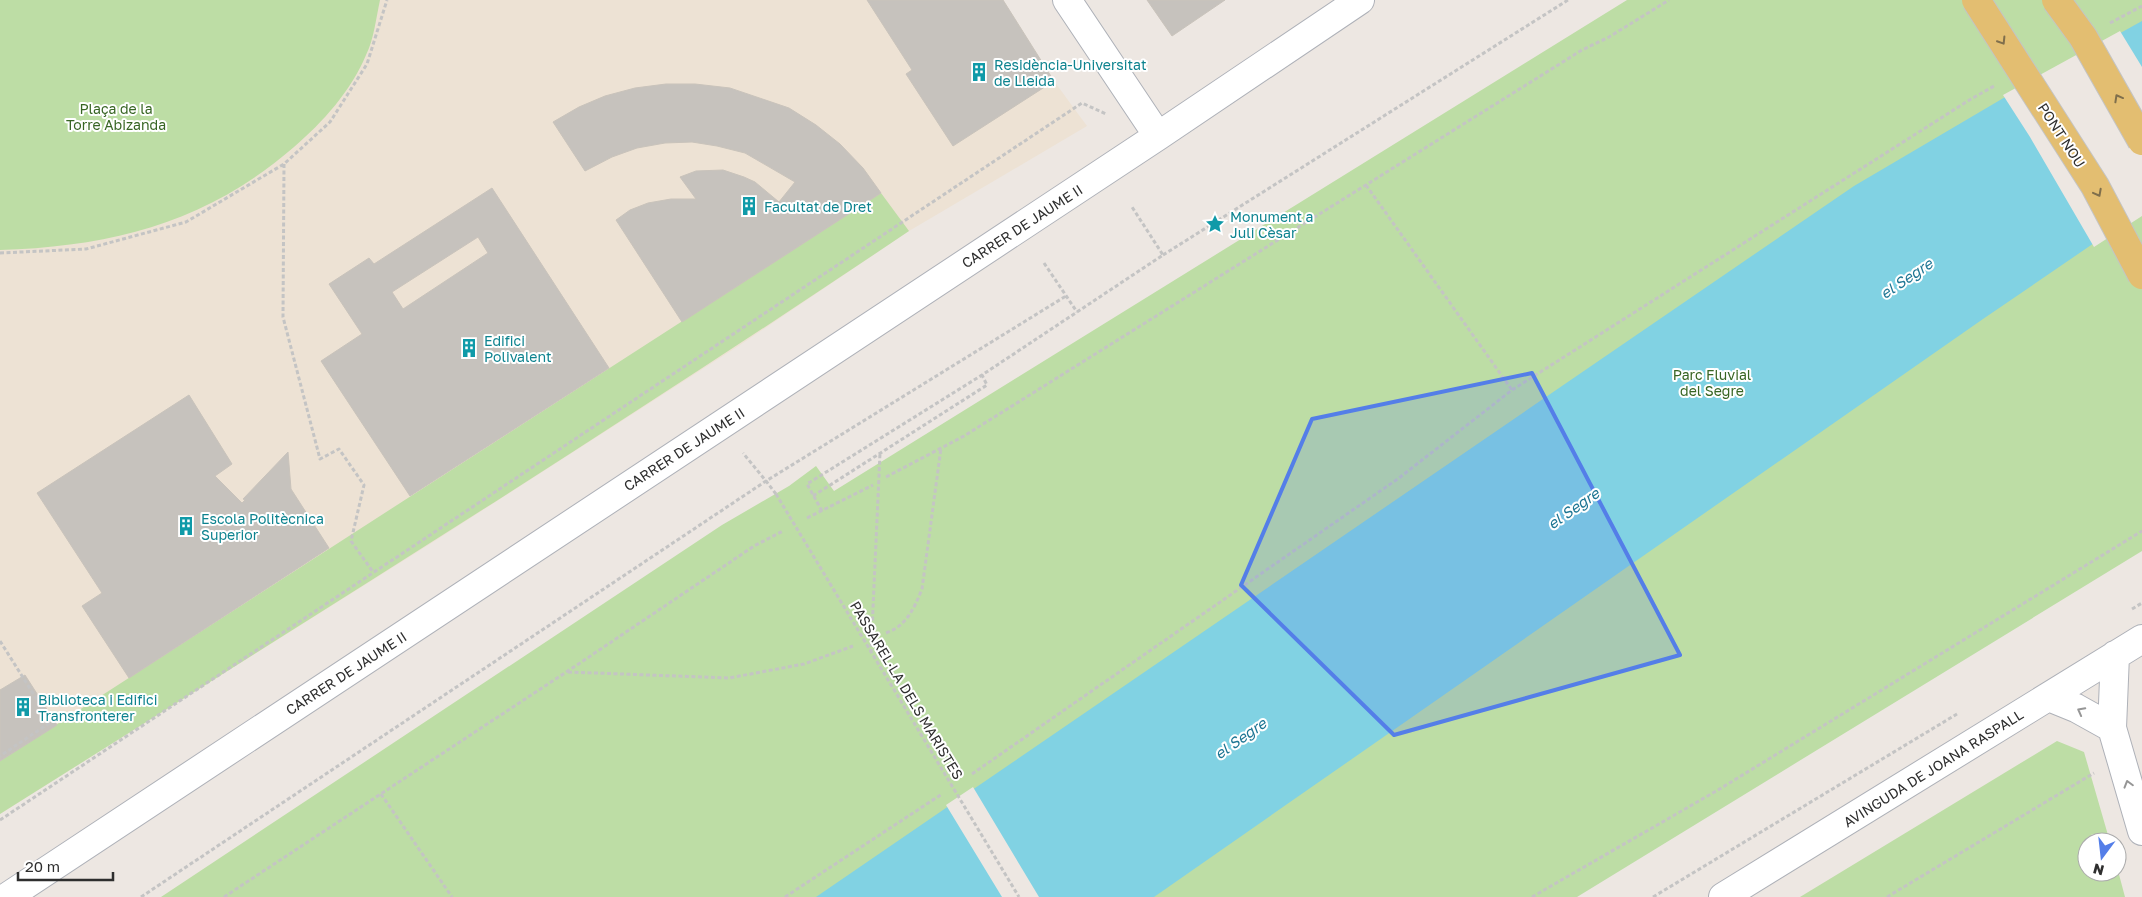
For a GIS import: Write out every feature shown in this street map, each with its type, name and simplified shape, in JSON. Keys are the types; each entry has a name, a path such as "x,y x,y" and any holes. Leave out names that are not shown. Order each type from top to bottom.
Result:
{"main road":[{"name":"PONT NOU","path":"1976,0 2095,186 2142,275"},
{"path":"2056,0 2084,37 2142,141"}],"street":[{"path":"1067,0 1158,136"},
{"name":"CARRER DE JAUME II","path":"7,897 1158,136 1360,0"},
{"name":"AVINGUDA DE JOANA RASPALL","path":"1723,897 2142,639"},
{"path":"2115,655 2112,728 2142,831"},
{"path":"2050,697 2076,708 2112,728"}],"path":[{"path":"0,253 86,249 186,222 284,164 330,122 367,64 387,0"},
{"path":"822,511 807,484 982,374 1163,255 1568,0"},
{"path":"886,477 964,436 1582,50 1610,37 1669,0"},
{"path":"2108,24 2142,6"},
{"path":"972,774 1399,478 1512,390 1971,98 1997,85"},
{"path":"0,820 1082,103 1107,114"},
{"path":"284,164 284,317 320,459 339,449 364,485 351,541 373,572"},
{"path":"1366,185 1512,390"},
{"path":"1132,207 1163,255"},
{"path":"1044,263 1077,312"},
{"path":"141,897 766,481 1066,296"},
{"path":"813,496 987,385 982,374"},
{"path":"886,633 896,630 913,611 922,590 941,447"},
{"name":"PASSAREL·LA DELS MARISTES","path":"742,453 776,494 1019,897"},
{"path":"871,653 880,453"},
{"path":"807,518 873,485"},
{"path":"224,897 754,546 783,531"},
{"path":"1532,897 1718,790 2142,531"},
{"path":"0,641 51,722 0,756"},
{"path":"566,672 729,678 804,664 852,646"},
{"path":"1652,897 1958,714"},
{"path":"1887,897 2099,770"},
{"path":"381,794 452,897"},
{"path":"785,897 942,794"}],"highlighted area":[{"path":"1532,373 1680,655 1394,735 1241,585 1312,419"}],"shaded area":[{"path":"0,0 1003,0 1054,81 1087,126 909,231 740,345 430,544 0,814"}],"green space":[{"name":"Plaça de la Torre Abizanda","path":"0,0 380,0 369,49 360,68 344,93 326,116 305,137 261,173 227,195 192,212 156,226 119,236 81,243 41,248 0,250"},
{"name":"Parc Fluvial del Segre","path":"1627,0 2142,0 2142,551 1577,897 161,897 722,525 789,486 816,466 834,491"},
{"path":"881,193 909,231 571,453 0,814 0,761"},
{"path":"2057,741 2084,752 2107,832 2077,832 2077,882 2121,882 2125,897 1800,897"}],"water":[{"name":"el Segre","path":"2142,21 2142,213 2100,239 1983,319 1154,897 816,897 1854,186 2012,93"}],"pier":[{"path":"2120,31 2142,67 2142,216 2094,247 2030,137 2003,95"},
{"path":"973,787 1039,897 1002,897 946,805"}],"building":[{"name":"Residència-Universitat de Lleida","path":"867,0 1003,0 1054,81 953,146 906,74 912,70"},
{"path":"1147,0 1225,0 1172,36"},
{"name":"Facultat de Dret","path":"666,84 695,84 730,88 789,108 816,125 840,144 863,168 881,193 682,322 616,220 630,210 648,203 671,199 696,199 680,177 696,171 723,170 744,177 755,182 779,202 795,182 745,153 692,142 665,143 637,148 612,157 585,171 553,122 579,107 605,96 635,88"},
{"name":"Edifici Polivalent","path":"492,188 609,368 410,496 321,361 362,334 329,284 369,258 374,264","holes":["478,237 488,253 403,309 392,292"]},
{"name":"Escola Politècnica Superior","path":"189,395 232,464 215,476 242,503 245,500 243,499 288,452 291,489 329,548 129,678 82,606 102,593 37,493"},
{"name":"Biblioteca i Edifici Transfronterer","path":"25,675 57,725 0,761 0,690"}],"place":[{"name":"Residència-Universitat de Lleida","path":"979,72"},
{"name":"Facultat de Dret","path":"749,206"},
{"name":"Monument a Juli Cèsar","path":"1215,224"},
{"name":"Edifici Polivalent","path":"469,348"},
{"name":"Escola Politècnica Superior","path":"186,526"},
{"name":"Biblioteca i Edifici Transfronterer","path":"23,707"}]}
